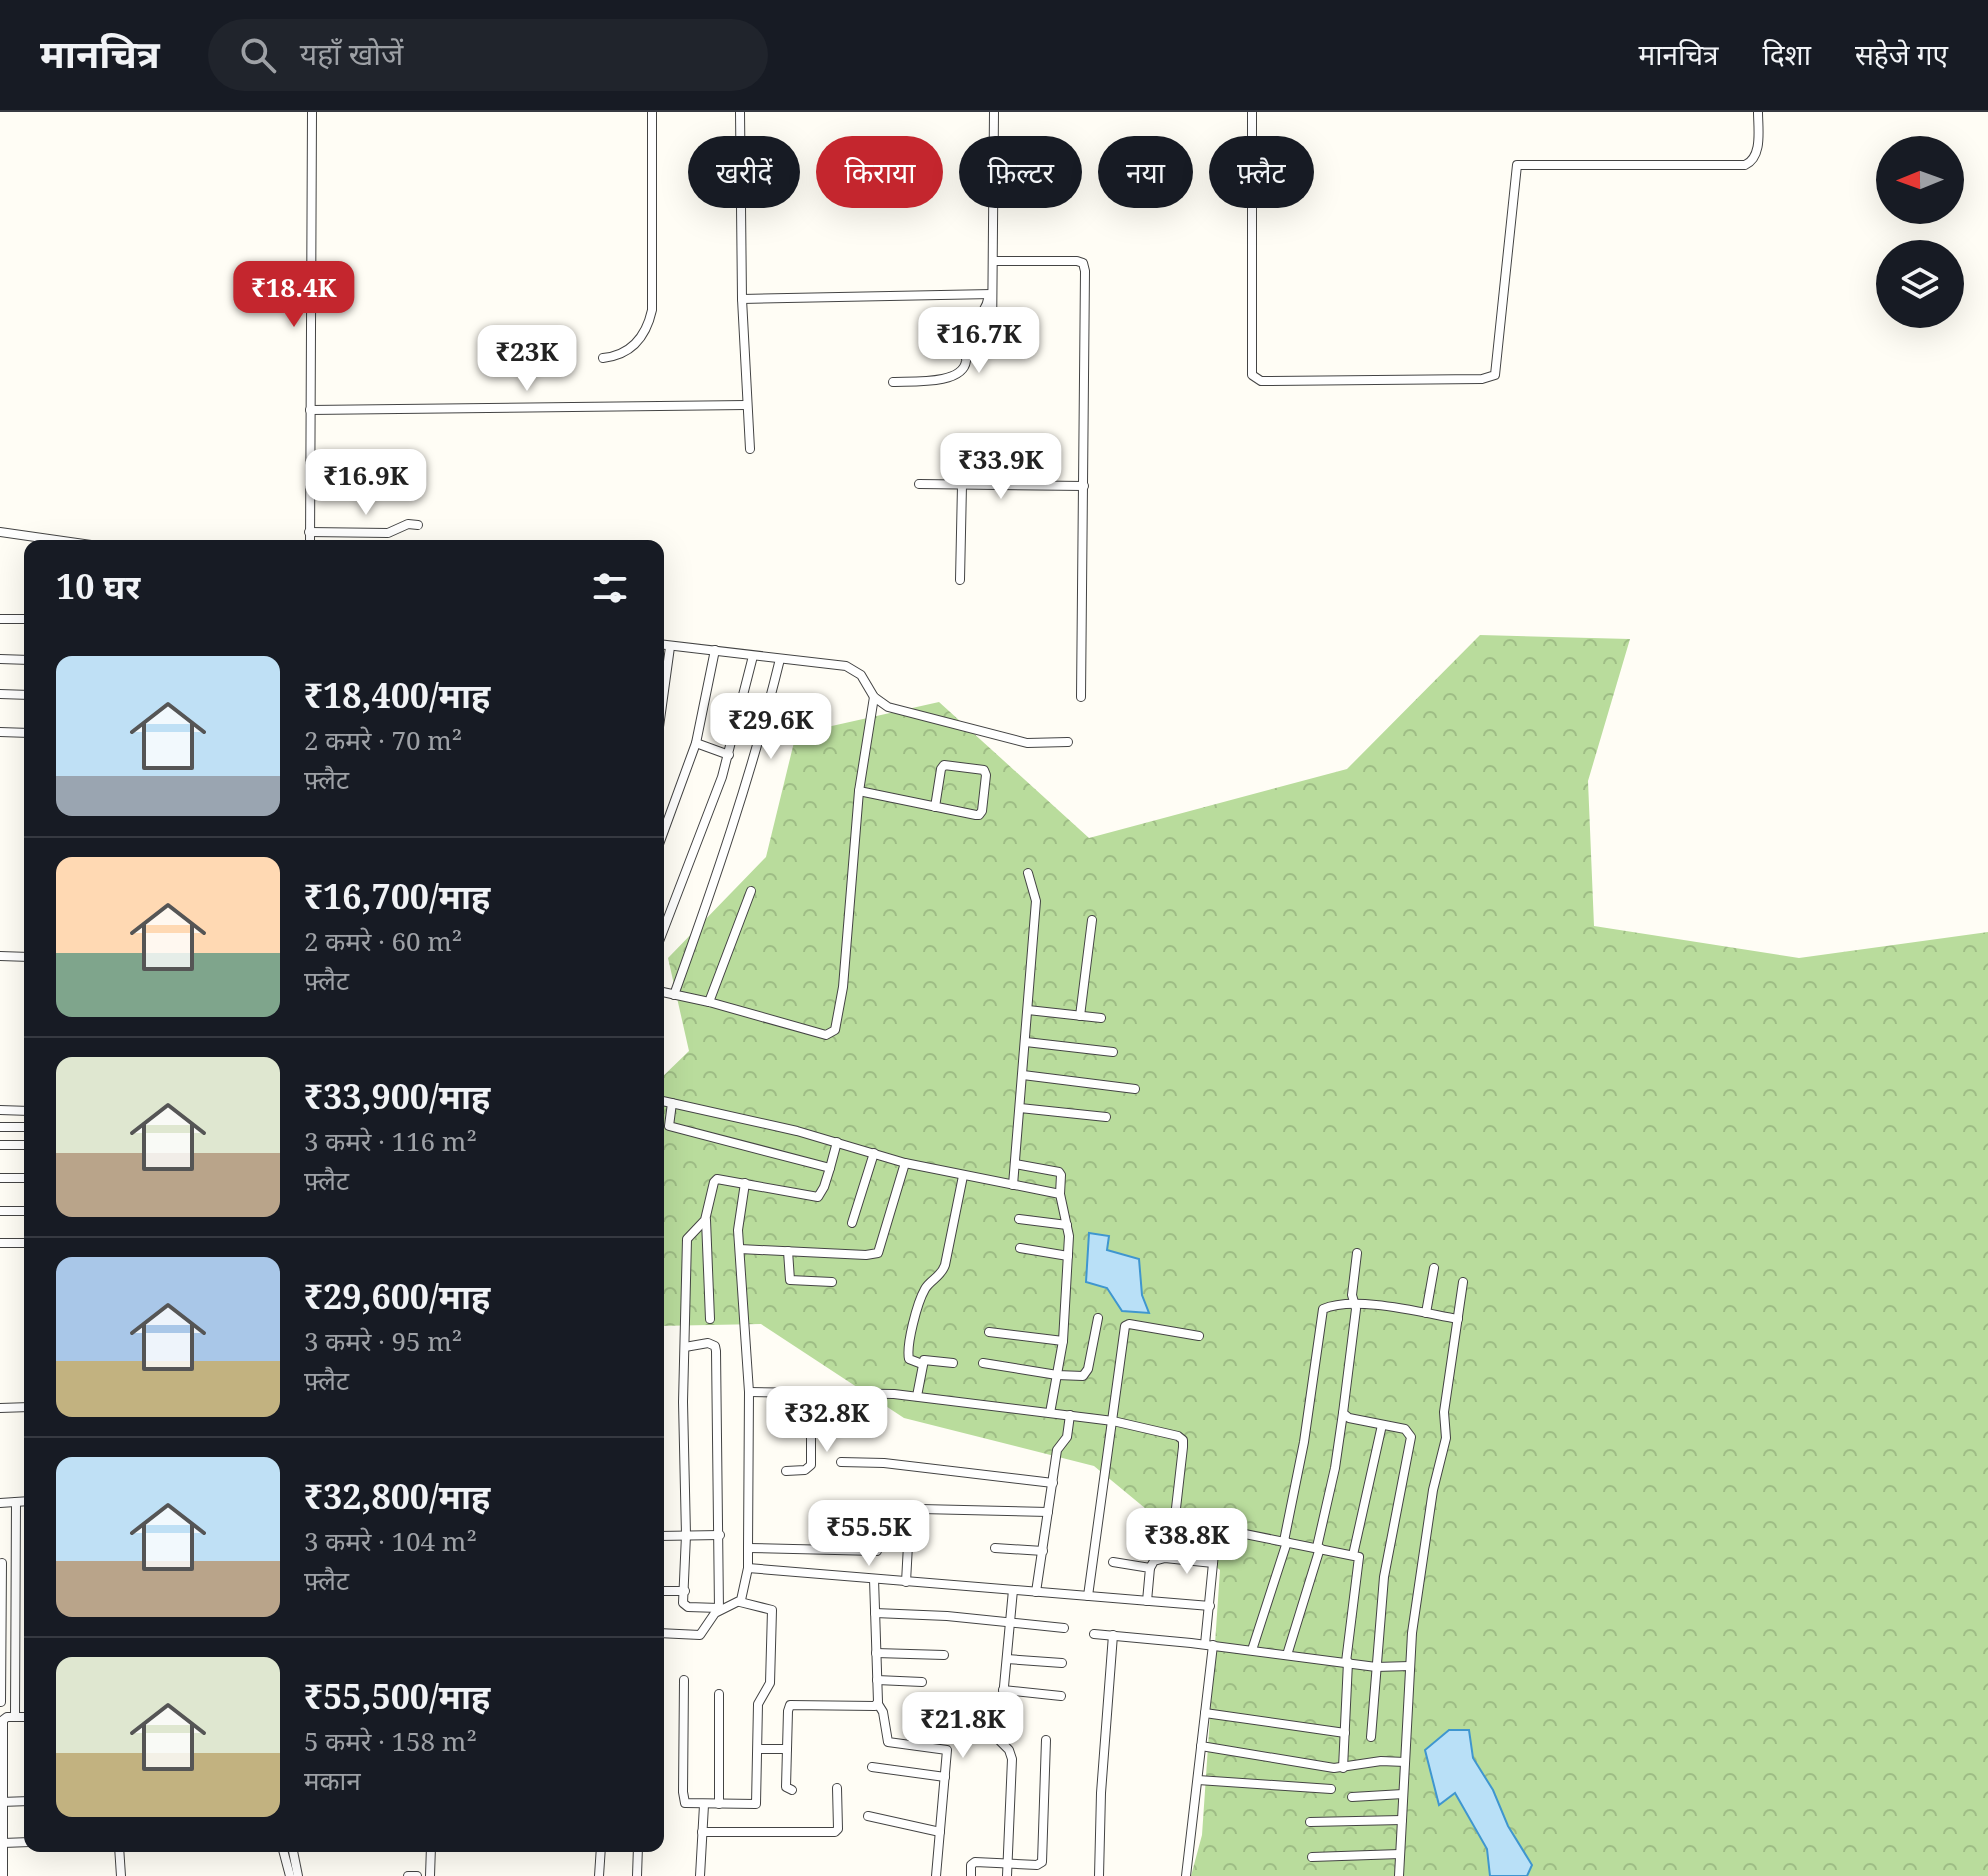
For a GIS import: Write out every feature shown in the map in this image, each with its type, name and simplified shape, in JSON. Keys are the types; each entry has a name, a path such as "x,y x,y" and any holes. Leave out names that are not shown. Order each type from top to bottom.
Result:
{"street":[{"path":"310,540 312,112"},
{"path":"603,358 630,350 647,326 652,310 652,112"},
{"path":"740,112 742,299 750,449"},
{"path":"893,382 950,378 962,372 965,365 967,333 987,306 993,261 994,112"},
{"path":"1252,112 1252,375 1261,381 1358,381 1486,379 1495,375 1517,165 1745,165 1753,162 1756,155 1758,112"},
{"path":"993,261 1077,261 1084,264 1081,697"},
{"path":"742,299 989,294"},
{"path":"989,294 992,340"},
{"path":"310,410 746,405"},
{"path":"919,484 1084,486"},
{"path":"960,580 962,485"},
{"path":"309,532 388,533 408,524 418,525"},
{"path":"0,532 56,540"},
{"path":"0,619 24,619"},
{"path":"664,646 846,666 861,675 874,697 888,707 1027,743 1068,742"},
{"path":"664,690 670,647"},
{"path":"664,831 696,743 715,650"},
{"path":"664,928 729,755 753,656"},
{"path":"0,659 24,660"},
{"path":"674,995 759,746 780,659"},
{"path":"0,694 24,695"},
{"path":"664,992 826,1035 835,1030 843,987 859,791 874,697"},
{"path":"0,732 24,733"},
{"path":"696,743 729,755"},
{"path":"859,791 935,807 979,815 982,811 984,770 944,765 935,807"},
{"path":"1013,1185 1036,901 1028,873"},
{"path":"709,1002 751,891"},
{"path":"1080,1016 1092,920"},
{"path":"0,956 24,957"},
{"path":"1028,1010 1101,1018"},
{"path":"1026,1042 1113,1052"},
{"path":"1023,1075 1135,1089"},
{"path":"664,1101 837,1142 905,1163 1060,1194"},
{"path":"672,1103 668,1125 672,1127 830,1168"},
{"path":"1020,1108 1106,1117"},
{"path":"24,1111 3,1110 3,1127 24,1127"},
{"path":"710,1319 706,1218 716,1180 721,1178 818,1197 824,1187 837,1142"},
{"path":"0,1145 24,1145"},
{"path":"852,1223 874,1153"},
{"path":"740,1249 878,1253 905,1163"},
{"path":"1015,1164 1059,1172 1061,1175 1060,1194 1067,1225 1068,1256 1063,1341 1050,1413"},
{"path":"922,1364 909,1359 908,1346 925,1287 942,1274 945,1265 963,1176"},
{"path":"0,1178 24,1178"},
{"path":"740,1602 748,1568 749,1392 739,1223 745,1183"},
{"path":"0,1211 24,1211"},
{"path":"684,1680 684,1800 687,1804 704,1805 756,1804 758,1704 769,1686 772,1610 740,1602 719,1609 685,1606 683,1402 687,1239 706,1218"},
{"path":"1019,1219 1067,1225"},
{"path":"0,1243 24,1243"},
{"path":"1020,1248 1068,1256"},
{"path":"788,1251 790,1280 832,1282"},
{"path":"1287,1655 1318,1548 1335,1468 1356,1305 1352,1295 1357,1253"},
{"path":"1426,1313 1434,1268"},
{"path":"1399,1876 1412,1633 1433,1490 1446,1438 1444,1412 1463,1282"},
{"path":"1252,1650 1286,1541 1323,1309 1356,1305 1389,1306 1458,1319"},
{"path":"983,1363 1057,1375 1087,1374 1098,1318"},
{"path":"1088,1596 1127,1324 1199,1336"},
{"path":"989,1332 1063,1341"},
{"path":"664,1633 700,1635 719,1609 716,1351 715,1346 708,1343 685,1347"},
{"path":"917,1396 922,1364 926,1359 953,1363"},
{"path":"749,1392 917,1396 1113,1421 1181,1438 1183,1447 1175,1517 1212,1524 1218,1530 1286,1541 1353,1555 1359,1559 1347,1662 1343,1768"},
{"path":"786,1471 805,1470 811,1465 811,1392"},
{"path":"0,1408 24,1407"},
{"path":"1343,1413 1349,1418 1405,1429 1411,1437 1384,1577 1371,1737"},
{"path":"1036,1592 1057,1450 1067,1437 1070,1415"},
{"path":"1353,1555 1382,1425"},
{"path":"841,1462 884,1463 1053,1483"},
{"path":"0,1503 24,1501"},
{"path":"15,1717 16,1502"},
{"path":"834,1507 1048,1512"},
{"path":"748,1548 877,1551 880,1507"},
{"path":"906,1582 910,1508"},
{"path":"1186,1876 1205,1713 1213,1563 1218,1530"},
{"path":"664,1536 720,1535"},
{"path":"995,1548 1043,1551"},
{"path":"1147,1601 1150,1568 1154,1561 1165,1558 1213,1563"},
{"path":"1113,1562 1150,1568"},
{"path":"16,1563 1,1563 1,1702 16,1701"},
{"path":"748,1568 1210,1606"},
{"path":"874,1579 878,1704 883,1712 888,1742 947,1750 936,1876"},
{"path":"1007,1876 1012,1759 1009,1750 999,1740 1013,1590"},
{"path":"664,1591 685,1591"},
{"path":"875,1613 947,1616 1064,1628"},
{"path":"1094,1634 1252,1650 1376,1667 1410,1666"},
{"path":"1099,1876 1101,1793 1113,1635"},
{"path":"876,1653 944,1655"},
{"path":"1007,1659 1062,1663"},
{"path":"877,1680 922,1682"},
{"path":"1003,1690 1061,1696"},
{"path":"719,1694 719,1804"},
{"path":"792,1790 786,1787 790,1705 878,1704"},
{"path":"1205,1713 1345,1733"},
{"path":"3,1876 3,1720 24,1717"},
{"path":"971,1876 974,1862 1037,1865 1042,1862 1046,1740"},
{"path":"1201,1746 1343,1768 1381,1761 1405,1762"},
{"path":"758,1749 787,1749"},
{"path":"872,1767 945,1777"},
{"path":"1198,1780 1331,1789"},
{"path":"702,1832 835,1832 838,1829 837,1788"},
{"path":"1352,1797 1403,1794"},
{"path":"1,1802 24,1801"},
{"path":"700,1876 704,1805"},
{"path":"868,1816 940,1832"},
{"path":"1310,1822 1402,1820"},
{"path":"2,1846 24,1843"},
{"path":"119,1852 121,1876"},
{"path":"284,1852 290,1876"},
{"path":"294,1852 300,1876"},
{"path":"430,1876 431,1852"},
{"path":"599,1876 601,1852"},
{"path":"637,1876 638,1852"},
{"path":"1312,1857 1400,1854"},
{"path":"408,1876 417,1876"}],"green space":[{"path":"1480,635 1630,639 1588,781 1594,926 1799,958 1988,932 1988,1876 1191,1876 1202,1835 1220,1570 1094,1466 904,1418 761,1324 664,1326 664,1075 689,1051 668,958 766,857 796,734 939,702 1089,838 1347,769"}],"water":[{"path":"1089,1233 1109,1236 1107,1250 1139,1259 1142,1295 1149,1313 1122,1311 1107,1288 1086,1282"},
{"path":"1449,1730 1469,1730 1473,1758 1532,1865 1527,1876 1490,1876 1487,1849 1455,1793 1439,1805 1425,1750"}]}
